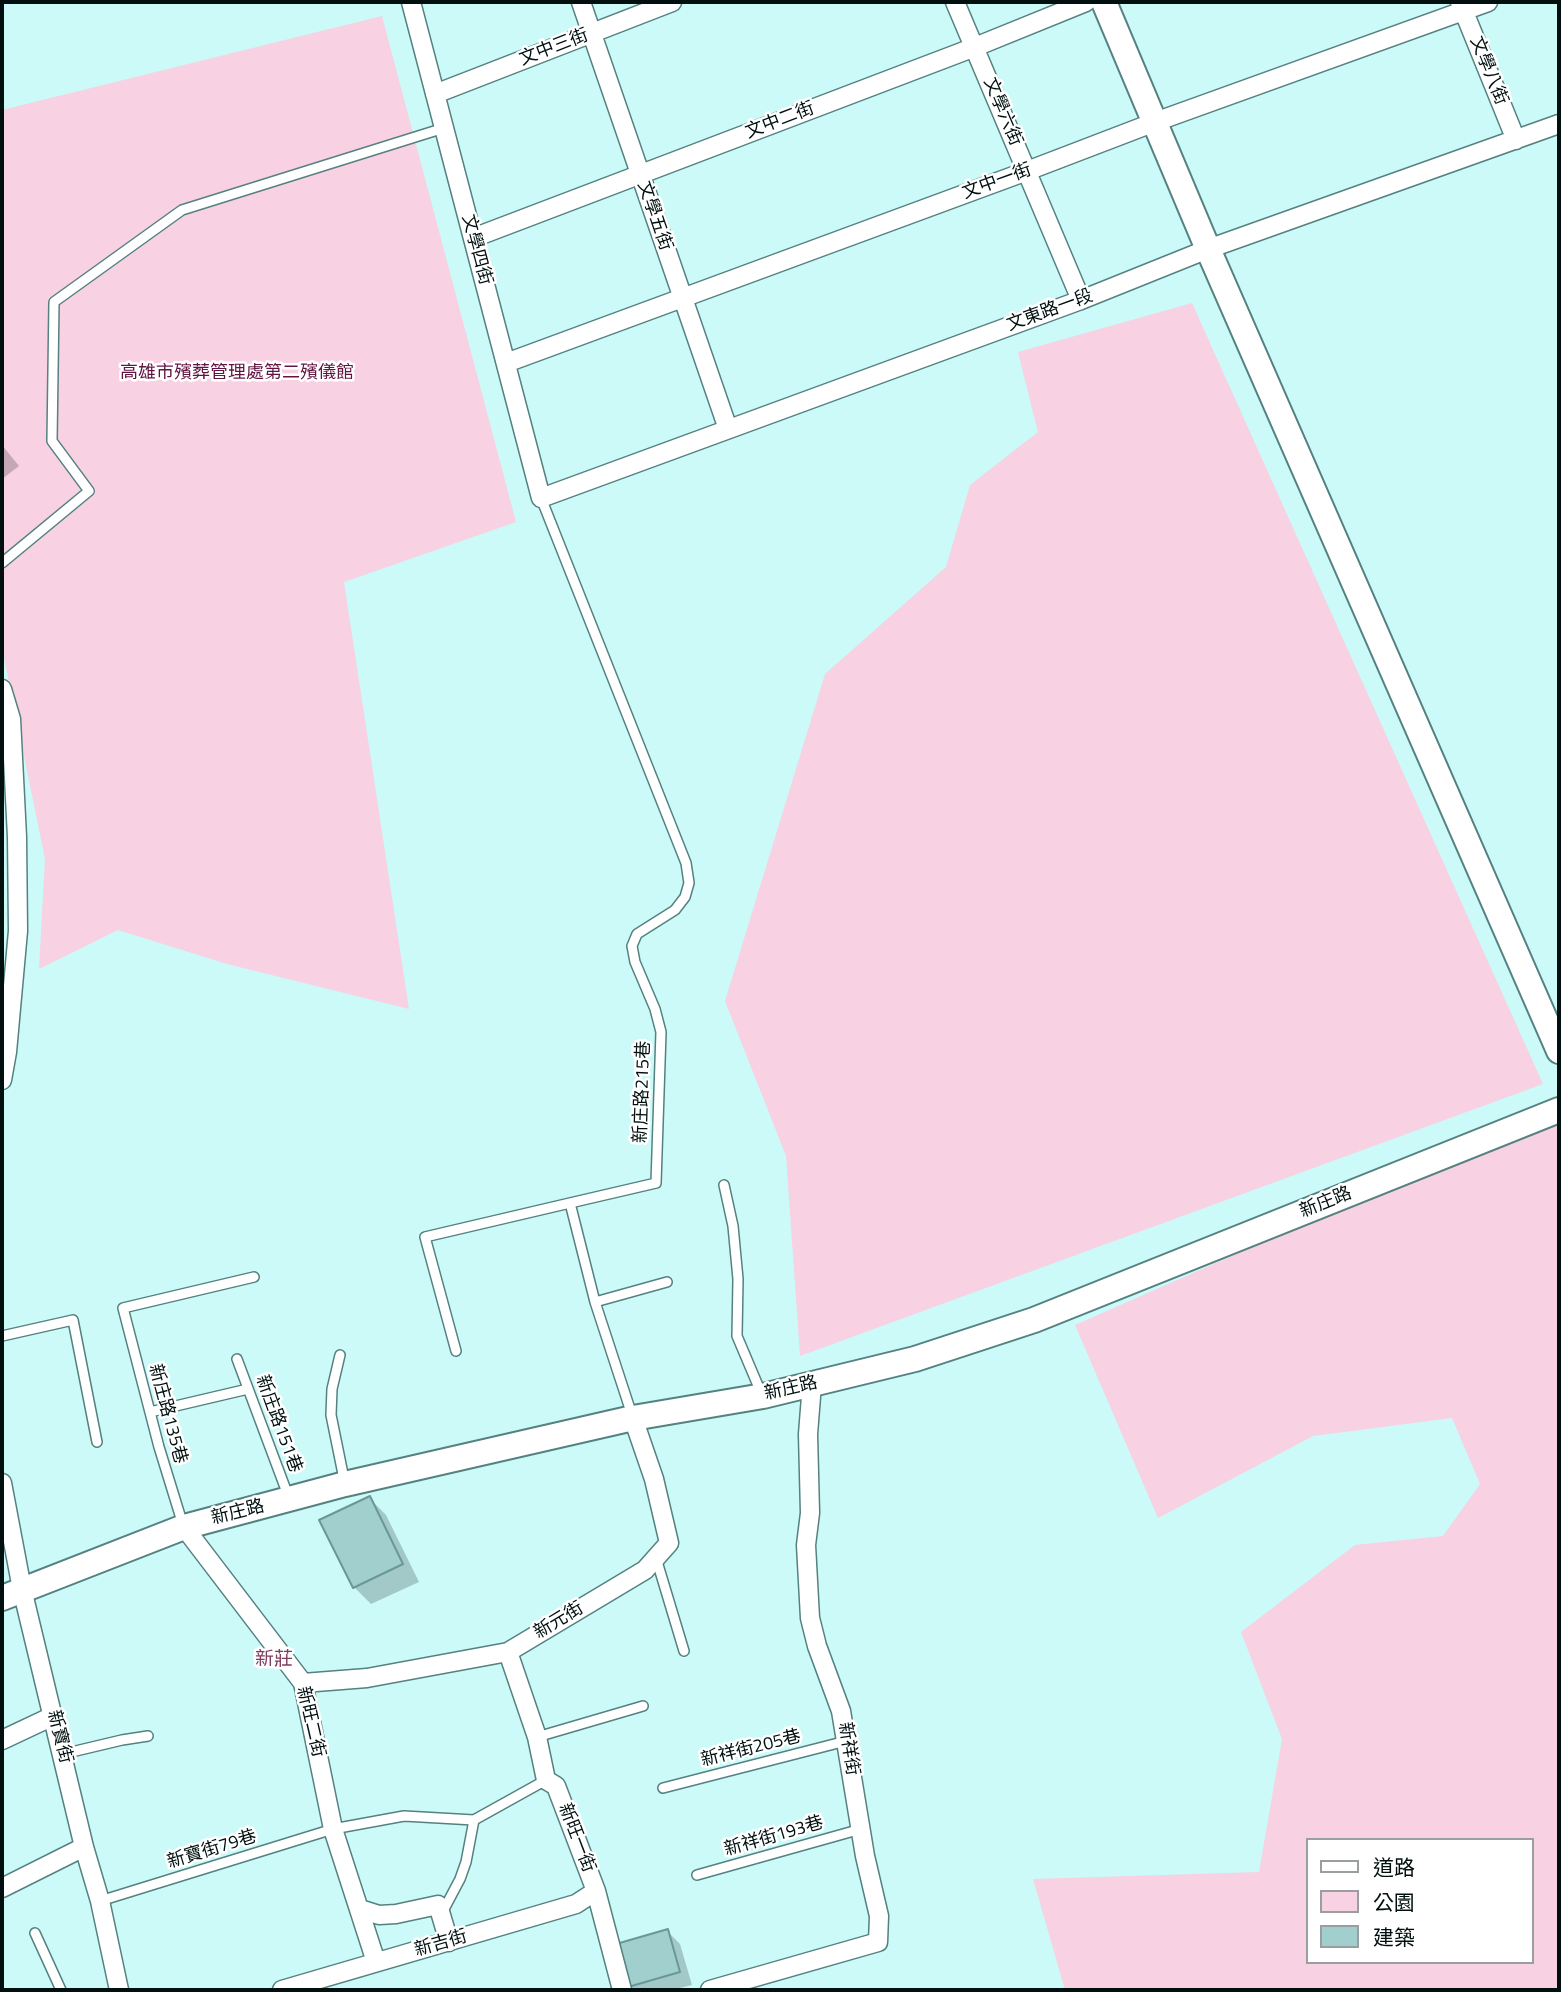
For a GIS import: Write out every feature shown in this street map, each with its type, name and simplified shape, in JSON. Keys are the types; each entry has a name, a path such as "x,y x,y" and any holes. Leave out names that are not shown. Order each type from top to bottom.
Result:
{"street":[{"name":"文學四街","path":"411,2 541,498"},
{"name":"文學五街","path":"581,2 728,429"},
{"name":"文中三街","path":"435,94 672,2"},
{"name":"文學六街","path":"956,2 1081,300"},
{"name":"文中二街","path":"473,239 1086,2"},
{"path":"1104,2 1208,250 1559,1051"},
{"name":"文中一街","path":"506,363 1027,171 1461,6 1488,2"},
{"name":"文學八街","path":"1461,6 1516,140"},
{"name":"文東路一段","path":"541,498 1081,300 1208,250 1559,124"},
{"path":"2,689 11,719 17,837 18,931 2,1080"},
{"name":"新庄路","path":"12,1593 184,1527 345,1485 633,1418 763,1396 915,1359 1034,1320 1559,1110"},
{"name":"新祥街","path":"710,1990 878,1942 879,1916 860,1829 841,1711 817,1646 810,1618 806,1545 810,1513 808,1434 812,1384"},
{"path":"633,1418 654,1479 669,1543 656,1558"},
{"name":"新寶街","path":"2,1483 12,1593 54,1716 119,1990"},
{"name":"新旺二街","path":"184,1527 303,1683 333,1829 376,1962"},
{"name":"新元街","path":"303,1683 367,1678 508,1652 645,1570 656,1558"},
{"name":"新旺一街","path":"508,1652 537,1737 546,1780 556,1786 596,1891 622,1990"},
{"path":"2,1740 54,1716"},
{"path":"2,1888 84,1847"},
{"name":"新吉街","path":"282,1990 576,1904 596,1891"},
{"path":"360,1909 379,1915 438,1905 449,1942"}],"lane":[{"path":"2,563 89,491 52,440 54,302 182,210 444,128"},
{"name":"新庄路215巷","path":"541,498 686,863 689,883 685,897 675,910 637,934 632,946 635,962 655,1009 661,1032 656,1183 570,1203"},
{"path":"724,1185 733,1226 738,1279 737,1336 763,1396"},
{"path":"456,1351 425,1237 570,1203 595,1302 633,1418"},
{"name":"新庄路135巷","path":"184,1527 122,1308 254,1277"},
{"path":"595,1302 667,1282"},
{"path":"2,1336 73,1320 97,1442"},
{"path":"340,1355 332,1389 331,1415 345,1485"},
{"name":"新庄路151巷","path":"237,1359 289,1500"},
{"path":"150,1412 248,1389"},
{"path":"656,1558 684,1651"},
{"path":"537,1737 643,1706"},
{"path":"63,1754 148,1736"},
{"name":"新祥街205巷","path":"663,1788 846,1741"},
{"path":"442,1913 466,1862 474,1820 546,1780"},
{"name":"新寶街79巷","path":"100,1901 333,1829 404,1816 474,1820"},
{"name":"新祥街193巷","path":"697,1875 860,1829"},
{"path":"35,1933 61,1990"}],"green space":[{"name":"高雄市殯葬管理處第二殯儀館","path":"382,16 516,522 344,582 409,1009 227,964 118,930 39,969 45,859 2,648 2,110"},
{"path":"1192,303 1543,1084 800,1356 786,1156 725,1001 825,674 946,567 970,485 1038,432 1018,352"},
{"path":"1559,1112 1559,1990 1065,1990 1033,1879 1259,1872 1282,1739 1241,1632 1355,1545 1443,1536 1480,1484 1452,1418 1313,1436 1158,1518 1075,1325"}],"building":[{"path":"370,1496 403,1564 353,1588 319,1520"},
{"path":"668,1929 680,1972 628,1987 616,1944"}],"district":[{"name":"新莊","path":"274,1660"}]}
